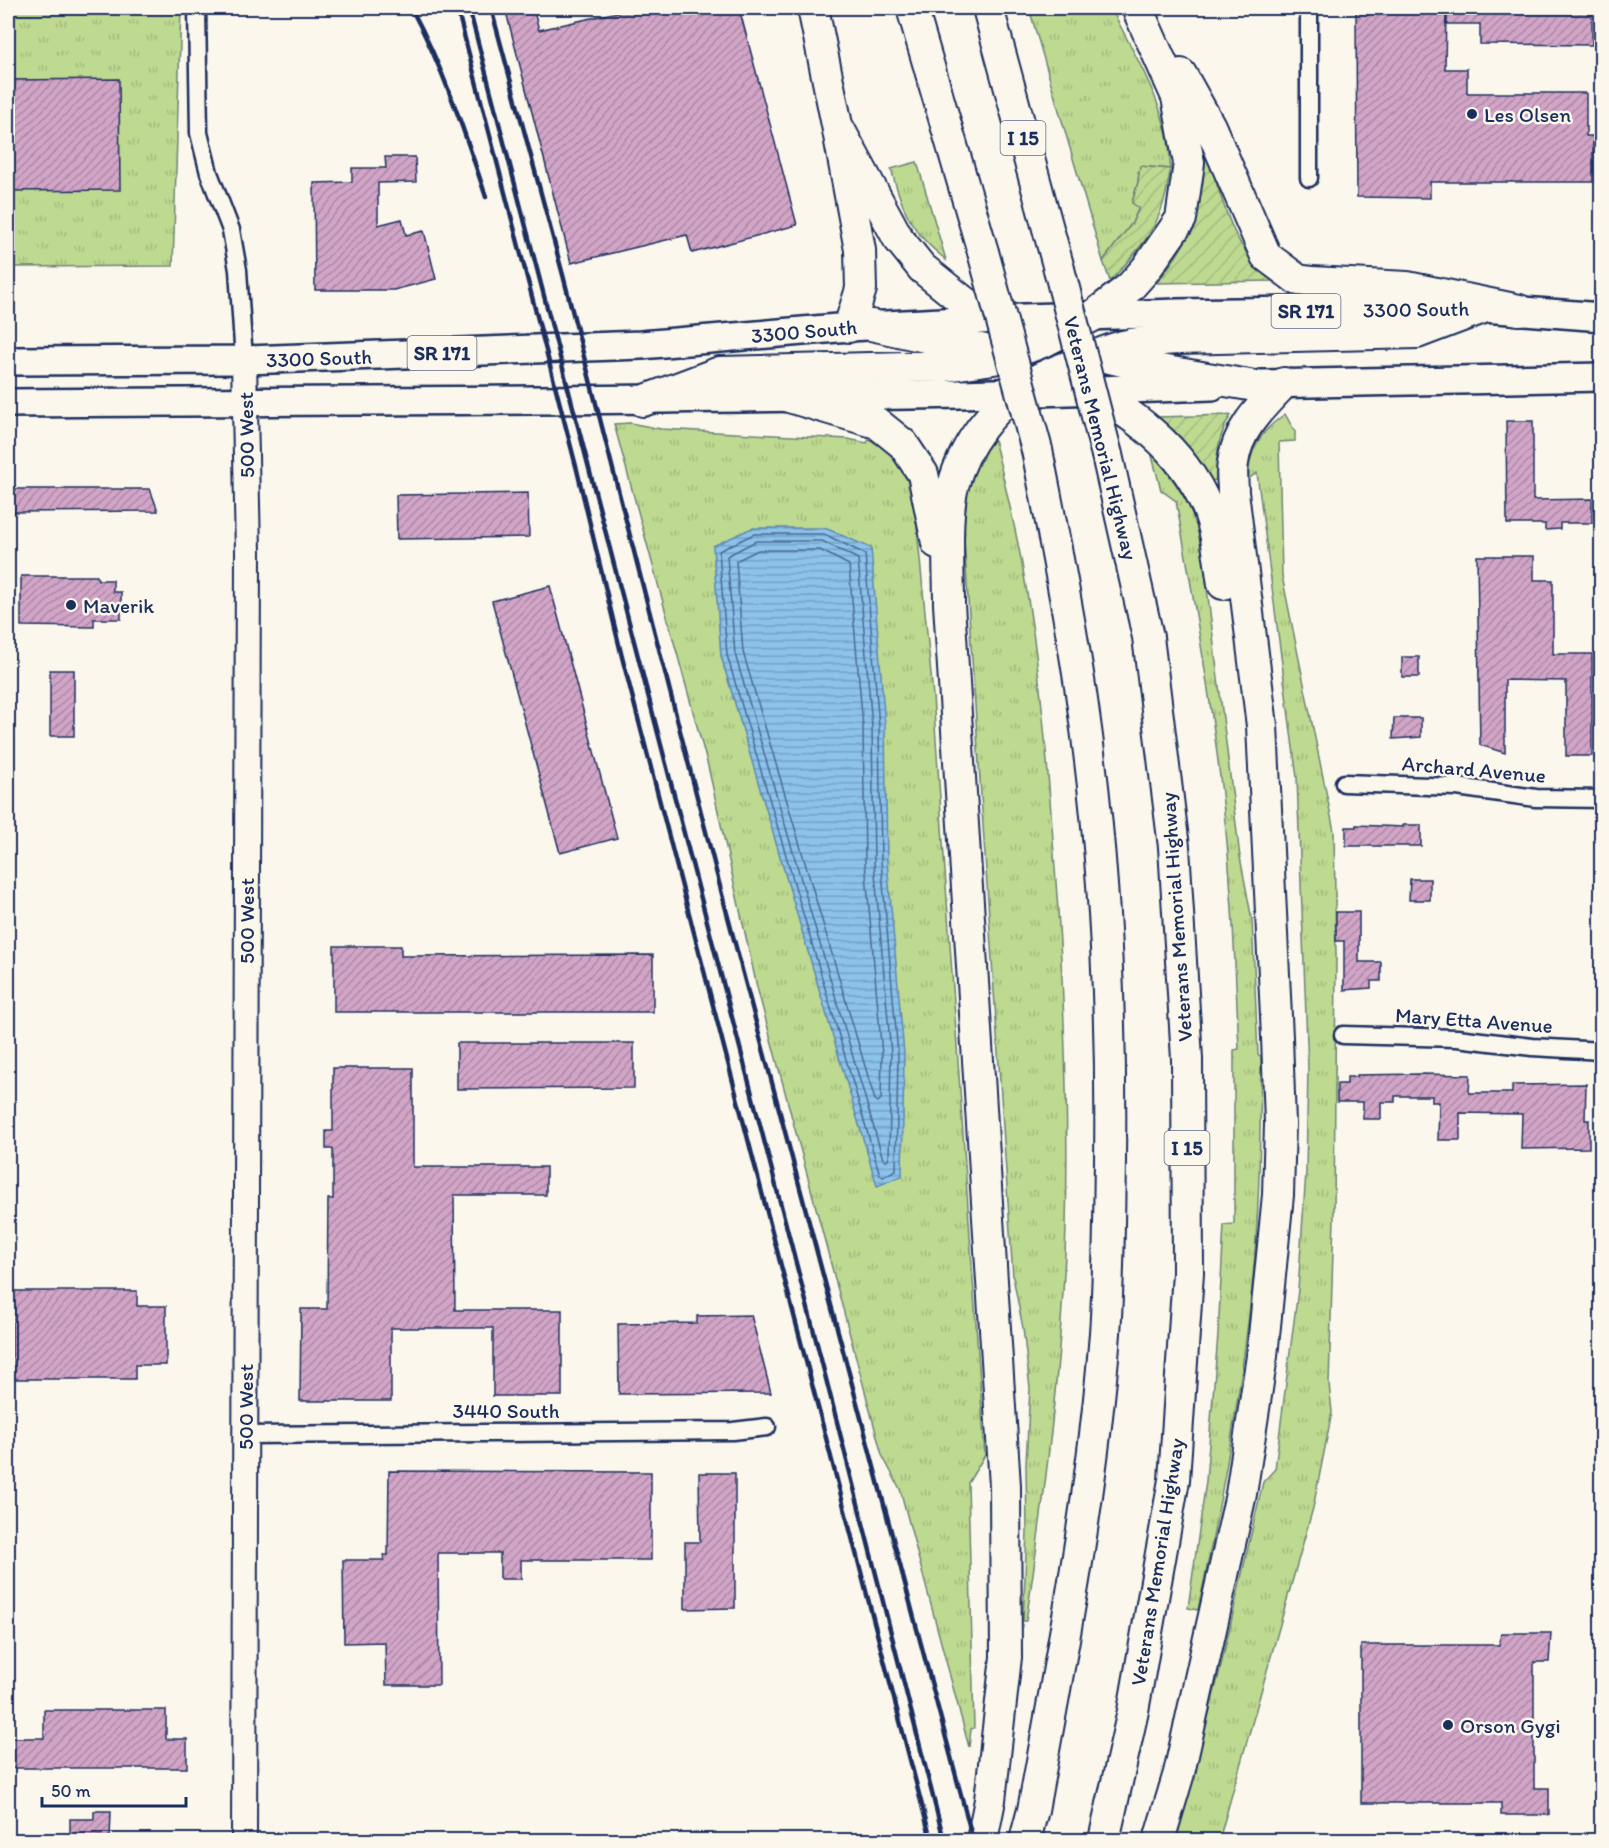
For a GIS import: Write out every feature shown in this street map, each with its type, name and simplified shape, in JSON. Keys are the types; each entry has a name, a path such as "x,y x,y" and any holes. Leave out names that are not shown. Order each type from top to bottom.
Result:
{"highway":[{"path":"813,8 860,250 860,326 1009,355 1056,371 1134,416 1170,449 1192,478 1208,508 1218,543 1246,765 1269,892"},
{"path":"912,8 983,252 1037,450 1060,568 1082,702 1093,788 1104,919 1111,1068 1105,1333 1092,1455 1071,1608 1033,1810 1025,1840"},
{"name":"Veterans Memorial Highway","path":"987,8 1059,269 1107,455 1148,638 1174,847 1187,1059 1188,1273 1174,1480 1133,1711 1104,1840"},
{"path":"643,400 720,372 946,366 980,362 1009,355 1045,341 1093,316 1130,287 1146,269 1181,219 1189,163 1177,97 1137,8"},
{"path":"1142,8 1210,126 1266,256 1298,280 1407,287 1520,310"},
{"path":"837,125 910,255 951,293 997,319 1045,341 1166,371 1249,385"},
{"path":"982,1840 990,1800 1006,1657 1005,1486 949,604 950,510 960,464 972,440 985,423 1018,392 1056,371 1126,345 1178,339 1417,333 1483,308"},
{"path":"1159,1840 1179,1773 1241,1494 1262,1356 1278,1195 1280,1124 1262,726 1233,492 1233,463 1239,443 1252,416 1284,383"},
{"path":"789,397 877,423 903,444 923,474 949,604"}],"main road":[{"name":"3300 South","path":"8,361 244,360 641,345 860,326 1093,316 1483,308 1602,316"},
{"name":"500 West","path":"244,360 248,562 244,1840"},
{"name":"3300 South","path":"8,403 643,400 1602,377"}],"street":[{"name":"500 West","path":"197,8 199,133 209,172 231,230 238,270 244,360"},
{"path":"1309,8 1309,178"},
{"name":"Archard Avenue","path":"1344,783 1457,787 1536,798 1602,799"},
{"name":"Mary Etta Avenue","path":"1344,1035 1457,1038 1532,1047 1602,1051"},
{"name":"3440 South","path":"245,1435 733,1431 767,1427"}],"green space":[{"path":"8,8 181,8 173,266 8,267"},
{"path":"1029,8 1111,8 1141,65 1159,107 1169,149 1170,169 1140,166 1132,203 1139,207 1132,223 1103,261"},
{"path":"1209,159 1225,210 1239,241 1260,269 1274,281 1156,283 1177,255 1192,226 1201,195 1204,160"},
{"path":"917,162 946,260 925,240 911,222 891,169"},
{"path":"1140,166 1170,169 1163,203 1158,218 1143,243 1110,281 1103,261 1132,223 1139,208 1132,203"},
{"path":"1285,414 1295,432 1295,441 1279,442 1282,576 1334,831 1336,956 1334,1218 1329,1384 1332,1412 1313,1508 1219,1840 1176,1840 1220,1670 1263,1482 1275,1469 1298,1290 1306,1172 1308,1069 1297,778 1257,473 1248,479 1251,458 1258,441 1269,427"},
{"path":"1231,415 1217,454 1216,480 1212,481 1188,446 1158,417"},
{"path":"630,423 661,429 848,439 867,443 869,439 890,452 900,464 914,496 933,696 985,1455 968,1483 974,1728 971,1729 969,1747 900,1489 882,1455 757,987 708,766 614,424"},
{"path":"993,435 1020,553 1039,681 1047,756 1065,1048 1067,1182 1061,1326 1046,1474 1026,1621 1023,1621 1030,1388 1023,1328 1013,1277 964,539 969,485 978,462"},
{"path":"1151,452 1179,489 1200,531 1240,857 1252,920 1258,1055 1261,1056 1255,1258 1230,1449 1198,1610 1188,1608 1206,1481 1224,1225 1234,1224 1234,1050 1239,1049 1233,921 1218,757 1196,611 1176,501 1161,490"}],"water":[{"path":"752,528 825,528 871,548 885,726 887,861 904,1054 902,1176 877,1186 721,656 713,546"}],"building":[{"path":"505,8 533,8 539,30 635,8 739,8 797,225 692,253 687,235 571,263"},
{"name":"Les Olsen","path":"1356,8 1446,10 1445,69 1467,69 1467,93 1586,93 1586,136 1593,136 1593,182 1430,182 1430,198 1357,197"},
{"path":"1447,8 1592,8 1592,45 1480,44 1480,24 1447,24"},
{"path":"119,79 120,190 8,191 8,80"},
{"path":"385,157 415,157 416,182 378,183 378,225 402,219 406,235 424,231 436,279 394,290 315,290 314,183 352,182 352,168 386,168"},
{"path":"1506,421 1533,421 1533,500 1592,499 1592,523 1560,523 1560,529 1545,530 1545,524 1507,524"},
{"path":"8,489 150,489 158,511 10,512"},
{"path":"528,493 529,537 397,539 396,495"},
{"path":"1477,556 1534,556 1534,580 1553,580 1553,654 1592,654 1592,756 1566,756 1566,681 1505,680 1505,753 1480,745"},
{"name":"Maverik","path":"21,576 97,576 98,580 113,580 113,592 121,592 121,619 94,619 94,627 21,626"},
{"path":"550,586 617,838 560,853 492,601"},
{"path":"1402,657 1419,657 1419,677 1402,677"},
{"name":"Maverik","path":"50,670 74,670 74,736 50,736"},
{"path":"1394,718 1421,718 1421,737 1393,739"},
{"path":"1356,825 1403,827 1403,825 1421,825 1421,846 1346,846 1346,827 1356,827"},
{"path":"1410,879 1430,879 1430,900 1409,900"},
{"path":"1336,912 1359,912 1359,962 1381,962 1381,981 1371,981 1371,988 1344,990 1344,941 1336,941"},
{"path":"334,946 401,946 401,956 653,955 653,1012 334,1012"},
{"path":"457,1043 634,1043 634,1088 457,1089"},
{"path":"333,1068 413,1068 413,1167 546,1167 546,1195 454,1195 455,1310 562,1310 562,1396 493,1396 493,1328 391,1328 391,1401 300,1401 301,1309 327,1309 328,1199 333,1199 333,1149 326,1149 326,1131 333,1131"},
{"path":"1470,1075 1469,1093 1512,1093 1512,1085 1586,1084 1585,1120 1589,1120 1589,1148 1521,1149 1522,1114 1460,1113 1460,1140 1438,1140 1439,1102 1432,1102 1432,1096 1395,1096 1395,1102 1381,1102 1381,1119 1363,1119 1363,1102 1337,1102 1337,1084 1347,1084 1347,1077"},
{"path":"12,1291 137,1291 137,1306 166,1306 166,1365 135,1365 135,1379 12,1379"},
{"path":"751,1315 771,1393 619,1394 618,1324 697,1323 697,1316"},
{"path":"389,1471 651,1472 651,1560 521,1560 521,1579 500,1579 500,1553 438,1553 439,1685 386,1685 385,1642 344,1643 343,1560 384,1560 384,1555 388,1555"},
{"path":"699,1473 735,1473 735,1608 685,1609 685,1542 700,1542"},
{"name":"Orson Gygi","path":"1501,1633 1551,1633 1549,1662 1534,1662 1534,1788 1549,1788 1549,1815 1501,1815 1501,1803 1361,1803 1361,1645 1499,1645"},
{"path":"44,1710 166,1710 166,1739 187,1739 187,1768 8,1768 8,1738 44,1738"},
{"path":"94,1811 111,1811 110,1838 70,1836 70,1819 94,1819"}],"railway":[{"path":"411,8 443,77 486,197"},
{"path":"457,8 577,470 622,657 931,1840"},
{"path":"469,8 944,1840"},
{"path":"491,8 563,275 724,902 973,1840"}],"place":[{"name":"Les Olsen","path":"1472,114"},
{"name":"Maverik","path":"71,605"},
{"name":"Orson Gygi","path":"1448,1725"}]}
